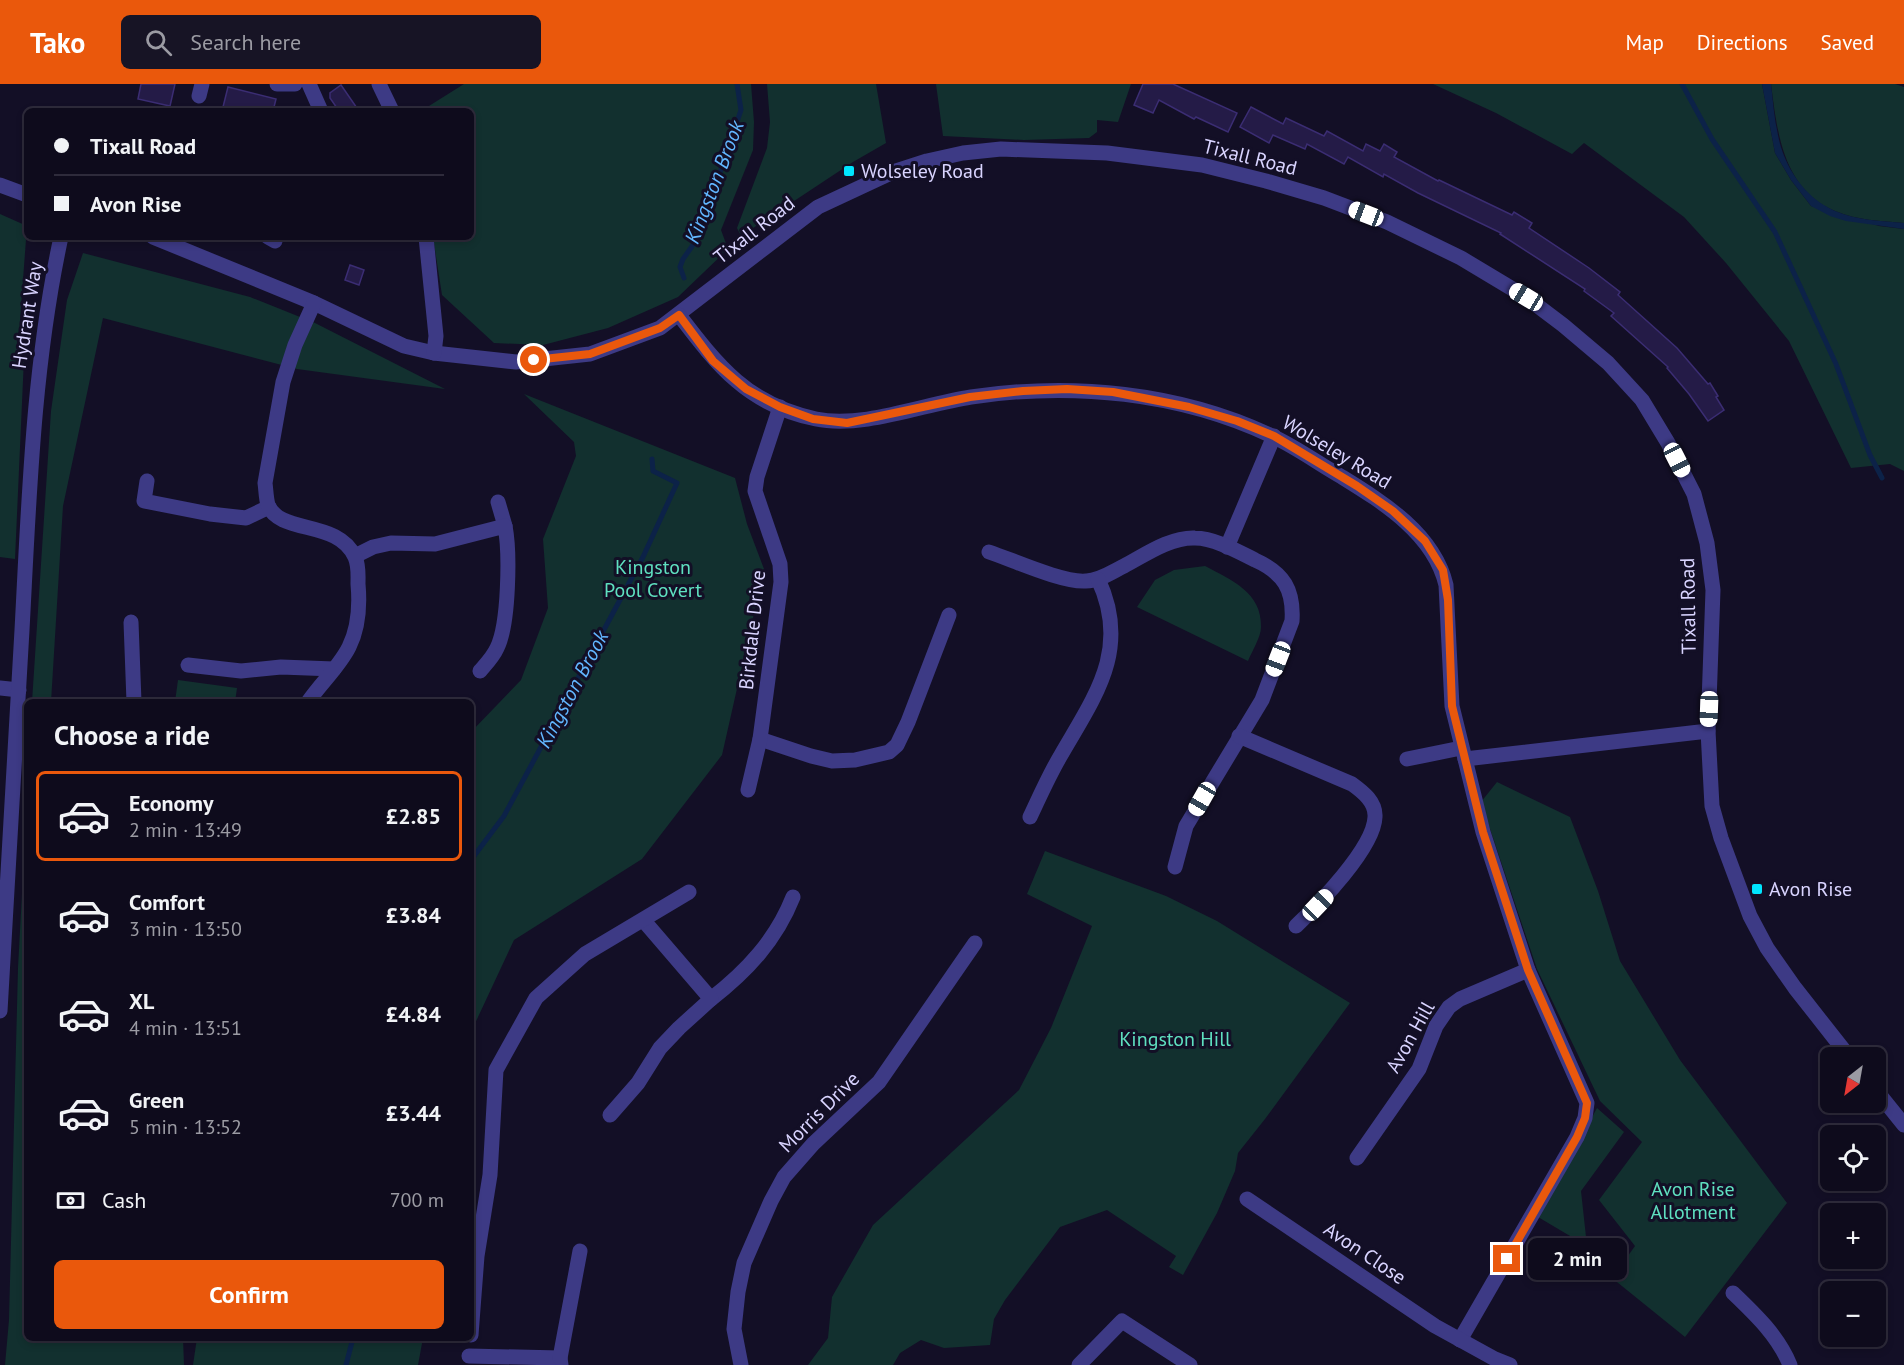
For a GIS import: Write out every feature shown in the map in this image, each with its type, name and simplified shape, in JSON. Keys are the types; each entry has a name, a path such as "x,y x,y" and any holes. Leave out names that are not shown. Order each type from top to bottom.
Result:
{"street":[{"path":"277,84 295,84"},
{"path":"309,84 320,108"},
{"path":"379,84 391,108"},
{"name":"Tixall Road","path":"160,240 314,303 404,346 434,353 516,362 590,354 660,328 818,207 893,172 963,153 1001,149 1107,153 1202,165 1324,198 1387,222 1461,258 1526,297 1608,363 1642,400 1668,443 1694,494 1707,543 1713,590 1708,731 1712,806 1721,838 1750,916 1767,948 1841,1047"},
{"path":"0,185 24,194"},
{"name":"Hydrant Way","path":"0,1011 31,463 38,378 53,274 60,240"},
{"path":"426,240 436,336 434,353"},
{"path":"310,699 348,649 357,629 360,601 355,556 345,543 333,535 285,521 276,515 269,507 265,483 283,382 295,345 314,303"},
{"name":"Wolseley Road","path":"679,315 713,361 730,377 746,389 780,407 813,419 847,423 970,397 1067,389 1101,391 1189,407 1237,421 1274,436 1357,486 1393,511 1425,541 1435,556 1443,570 1446,585 1452,706 1463,754"},
{"name":"Birkdale Drive","path":"748,790 760,739 781,582 780,564 758,501 755,485 780,407"},
{"path":"1227,547 1274,436"},
{"path":"147,481 144,501 210,514 246,518 269,507"},
{"path":"480,671 496,650 503,632 506,614 508,539 498,502"},
{"path":"355,556 373,547 391,543 435,544 505,526"},
{"path":"989,552 1072,581 1087,582 1098,579 1177,540 1196,537 1227,547 1266,565 1279,575 1287,586 1293,608 1292,621 1262,700 1186,826 1175,867"},
{"path":"1029,817 1062,754 1094,701 1108,659 1112,638 1111,614 1098,579"},
{"path":"760,739 832,761 855,760 889,752 897,745 908,722 949,615"},
{"path":"131,622 134,699"},
{"path":"188,665 241,671 281,667 334,669"},
{"path":"0,688 19,690"},
{"path":"1407,759 1708,731"},
{"path":"1239,736 1352,784 1365,793 1374,807 1376,816 1374,827 1367,842 1327,895 1296,926"},
{"path":"1463,754 1483,832 1528,970 1587,1103 1585,1118 1577,1137 1460,1340 1510,1365"},
{"path":"474,1296 477,1256 490,1175 496,1070 536,998 585,954 644,921 689,892"},
{"path":"610,1115 638,1083 660,1048 711,999 748,969 785,919 793,897"},
{"path":"644,921 711,999"},
{"name":"Morris Drive","path":"741,1365 734,1329 744,1263 784,1177 813,1144 879,1083 975,943"},
{"name":"Avon Hill","path":"1357,1158 1419,1069 1436,1026 1449,1007 1460,999 1528,970"},
{"path":"1886,1103 1904,1125"},
{"name":"Avon Close","path":"1247,1199 1435,1326 1460,1340"},
{"path":"471,1341 470,1361 560,1362 580,1251"},
{"path":"1733,1293 1782,1347 1790,1365"},
{"path":"1078,1365 1122,1321 1190,1365"}],"green space":[{"path":"464,84 751,84 754,122 753,150 721,230 728,249 678,297 608,328 543,345 494,343 442,295 433,240 474,240 474,108 426,108"},
{"path":"767,84 876,84 886,143 853,162 741,236 737,228 767,148 770,122"},
{"path":"936,84 1131,84 1118,122 1097,120 1097,132 1089,138 1024,140 943,136"},
{"path":"1433,84 1762,84 1775,153 1791,180 1811,206 1879,226 1904,229 1904,471 1890,464 1851,468 1789,341 1726,263 1684,217 1584,143 1572,154 1496,113"},
{"path":"1771,84 1895,84 1904,87 1904,223 1869,220 1843,214 1818,201 1804,189 1793,174 1780,139"},
{"path":"0,214 24,225 24,240 26,240 20,320 24,358 15,559 0,557"},
{"path":"83,253 250,297 315,323 445,389 297,369 103,318 63,506 51,699 32,699 51,411 67,300"},
{"name":"Kingston Pool Covert","path":"524,394 735,478 747,524 764,569 722,755 642,859 514,940 474,1026 474,729 521,680 548,608 543,539 576,456 574,442"},
{"path":"1205,566 1234,582 1251,596 1256,605 1260,615 1261,631 1248,661 1137,607 1155,580 1174,570"},
{"path":"178,680 237,688 235,699 175,699"},
{"name":"Avon Rise Allotment","path":"1497,782 1570,817 1598,891 1620,961 1680,1060 1787,1203 1685,1337 1612,1278 1635,1246 1599,1200 1642,1142 1600,1101 1537,969 1481,802"},
{"name":"Kingston Hill","path":"1045,851 1166,896 1217,921 1350,1003 1238,1153 1235,1171 1217,1213 1183,1275 1169,1267 1176,1256 1107,1210 1060,1227 1005,1300 994,1319 990,1345 944,1348 921,1340 900,1353 893,1365 808,1365 828,1338 832,1297 873,1225 1019,1090 1051,1028 1092,926 1027,894"},
{"path":"24,856 24,1341 183,1341 184,1365 5,1365 9,1320 18,968"},
{"path":"1597,1108 1624,1132 1581,1191 1587,1246 1538,1217"},
{"path":"197,1341 422,1341 418,1365 193,1365"}],"water":[{"path":"1762,84 1771,84 1781,147 1791,170 1805,190 1835,211 1860,218 1904,223 1904,229 1846,221 1811,206 1791,180 1775,153"}],"building":[{"path":"141,84 175,84 170,106 138,99"},
{"path":"1143,84 1173,84 1237,113 1228,132 1196,117 1194,119 1159,100 1153,113 1134,105"},
{"path":"341,85 357,108 337,108 330,98 330,93"},
{"path":"228,87 276,99 274,108 223,108"},
{"path":"1251,107 1283,124 1286,118 1324,136 1327,131 1363,151 1366,144 1380,151 1384,144 1397,152 1394,157 1438,181 1512,215 1514,212 1532,223 1529,228 1620,292 1618,295 1677,348 1708,384 1710,383 1724,410 1708,421 1668,367 1611,316 1614,313 1584,291 1585,289 1501,233 1384,174 1383,177 1348,157 1344,164 1307,144 1305,149 1273,135 1269,143 1240,127"},
{"path":"350,265 364,270 359,285 345,280"}],"waterway":[{"name":"Kingston Brook","path":"684,278 680,267 698,238 741,110 737,84"},
{"path":"1682,84 1712,139 1775,232 1836,364 1870,455 1882,478"},
{"name":"Kingston Brook","path":"474,856 504,816 643,557 677,483 653,471 652,459"},
{"name":"Kingston Brook","path":"346,1365 352,1341"}],"place":[{"name":"Wolseley Road","path":"849,171"},
{"name":"Avon Rise","path":"1757,889"}],"route":[{"path":"534,360 590,354 660,328 679,315 713,361 730,377 761,399 813,419 847,423 970,397 1023,391 1067,389 1113,392 1189,407 1237,421 1274,436 1357,486 1393,511 1425,541 1443,570 1448,600 1452,706 1483,832 1528,970 1587,1103 1585,1118 1577,1137 1507,1259"}]}
